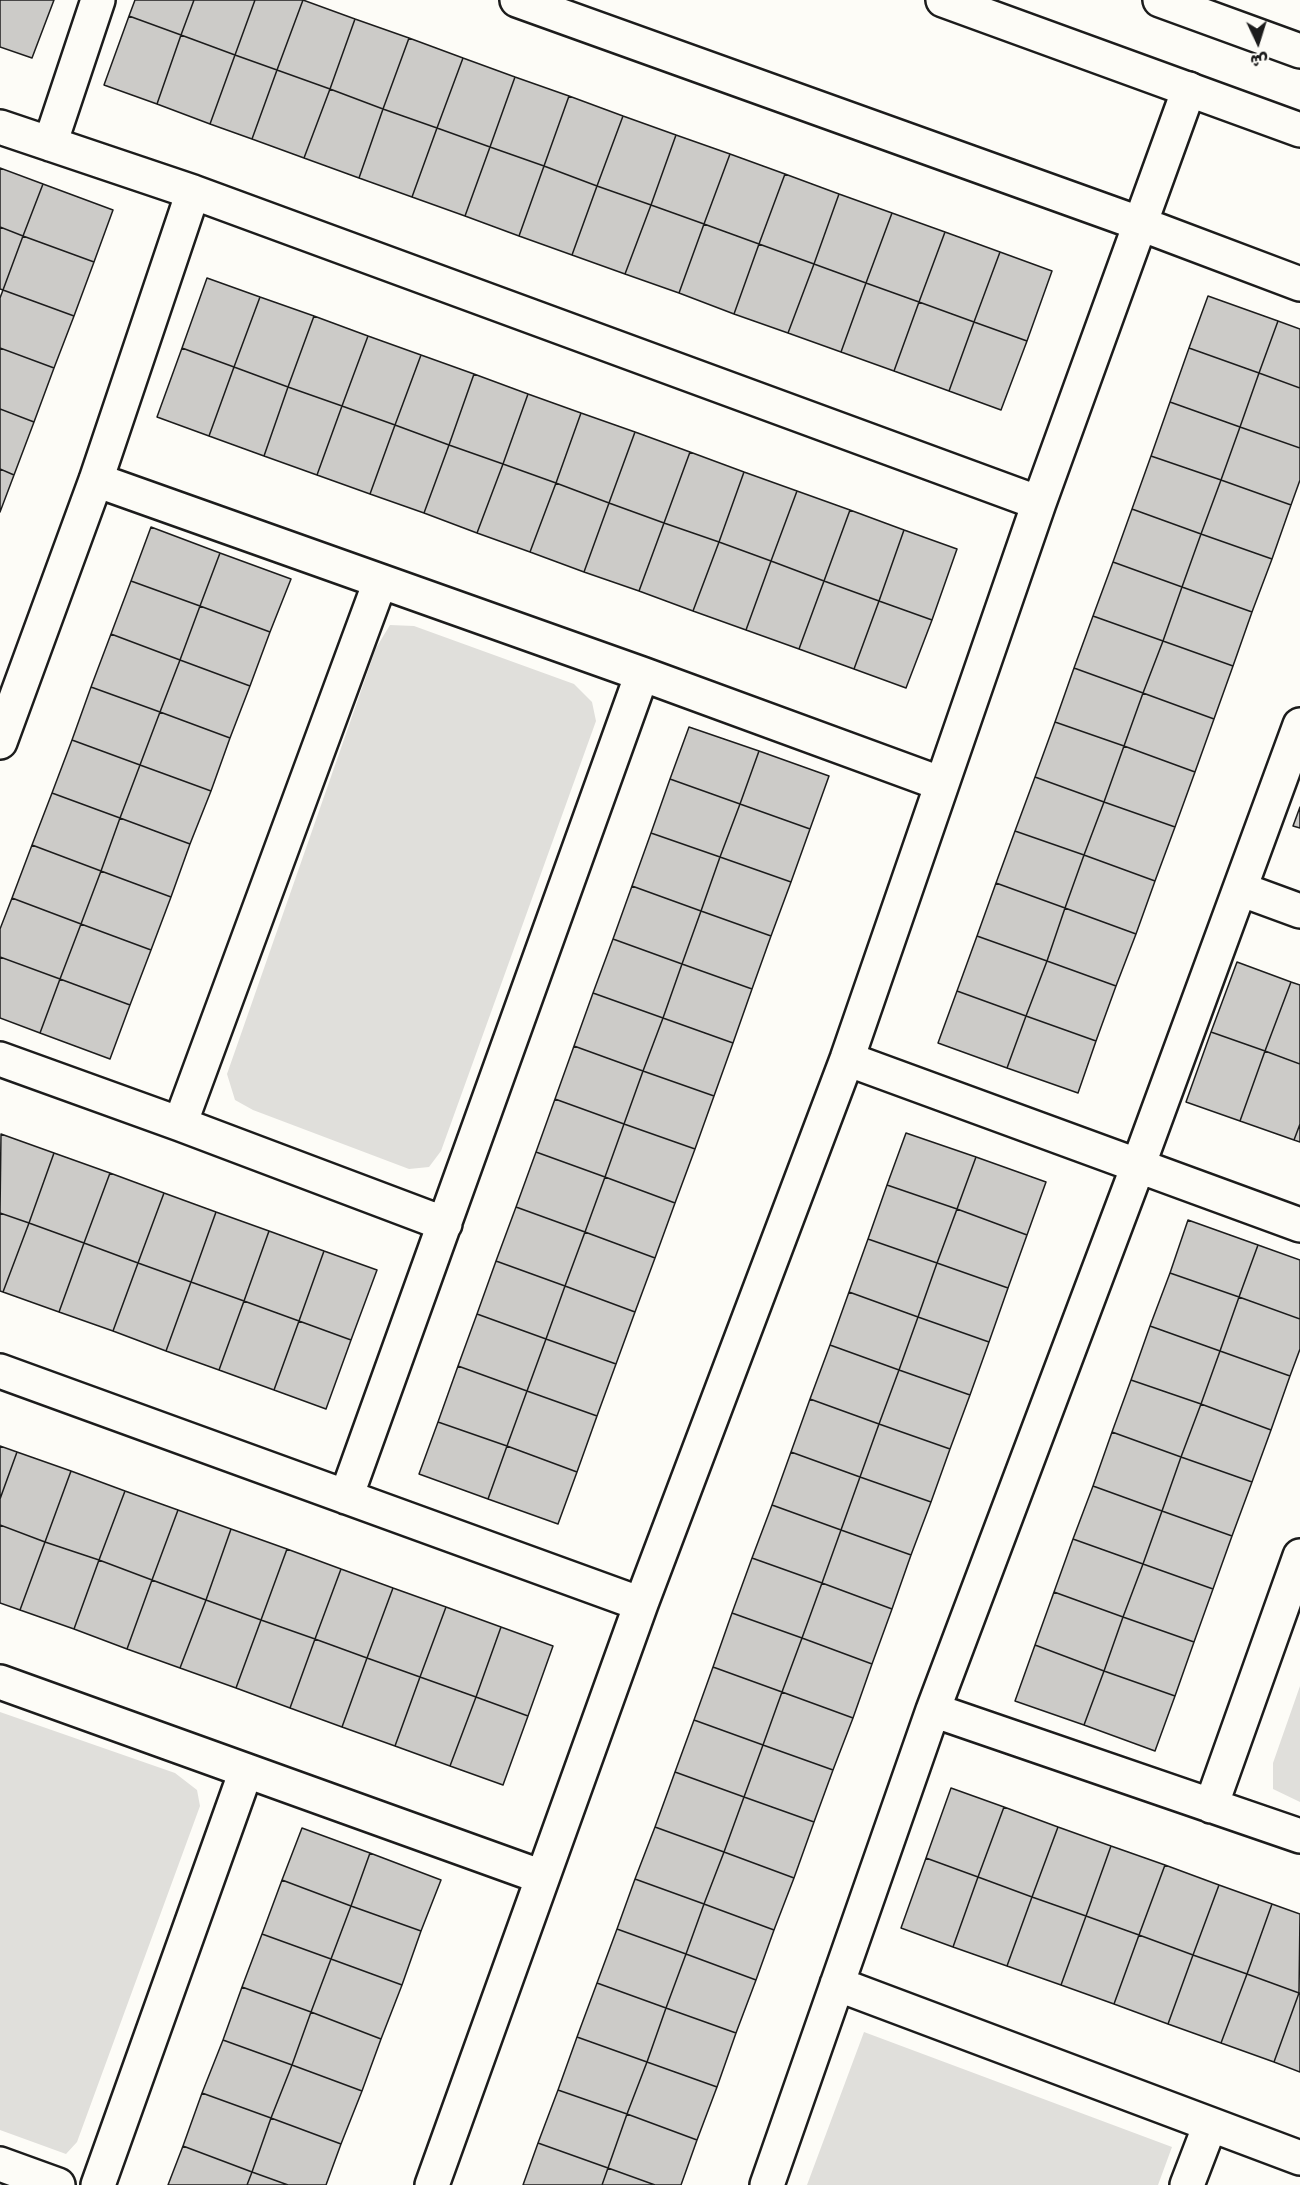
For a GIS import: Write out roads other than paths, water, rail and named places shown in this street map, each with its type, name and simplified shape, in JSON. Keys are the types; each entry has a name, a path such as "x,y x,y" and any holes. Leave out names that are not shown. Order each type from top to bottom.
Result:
{"street":[{"path":"50,144 98,0"},
{"path":"517,0 1141,224 1300,284"},
{"path":"1160,0 1300,51"},
{"path":"950,1 1300,130"},
{"path":"432,2185 641,1604 847,1059 1039,503 1189,89"},
{"path":"0,127 193,192 1039,503"},
{"path":"0,742 96,480 193,192"},
{"path":"96,480 642,674 942,784"},
{"path":"180,1124 380,582"},
{"path":"346,1497 642,674"},
{"path":"767,2185 933,1710 1138,1166 1300,725"},
{"path":"1240,889 1300,911"},
{"path":"0,1059 445,1224"},
{"path":"847,1059 1300,1225"},
{"path":"0,1371 641,1604"},
{"path":"1212,1806 1300,1556"},
{"path":"0,1682 542,1877"},
{"path":"933,1710 1300,1836"},
{"path":"98,2185 246,1772"},
{"path":"837,1984 1300,2157"},
{"path":"1187,2185 1210,2125"},
{"path":"0,2164 58,2185"}]}
